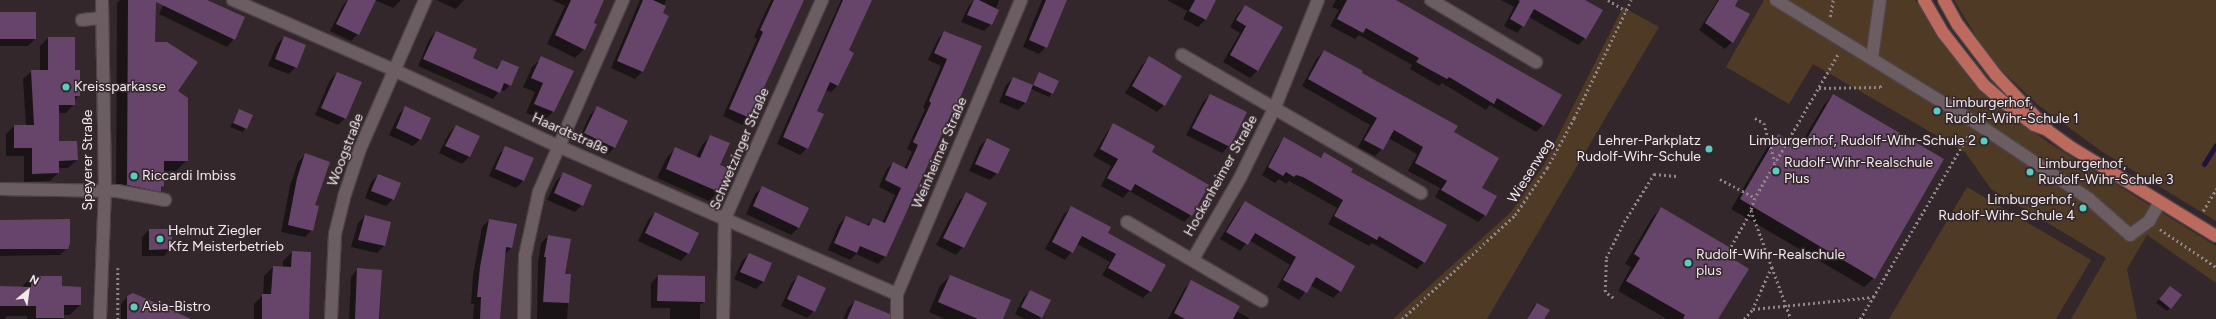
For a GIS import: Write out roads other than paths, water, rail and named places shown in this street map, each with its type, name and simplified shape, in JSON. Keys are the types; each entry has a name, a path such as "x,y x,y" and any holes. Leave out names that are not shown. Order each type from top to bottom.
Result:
{"main road":[{"path":"1924,0 1944,34 1984,85 2034,125 2048,130"},
{"path":"1944,0 1958,25 1996,75 2038,117 2048,130 2069,146 2216,236"}],"street":[{"name":"Speyerer Straße","path":"100,319 104,191 102,0"},
{"name":"Haardtstraße","path":"233,0 394,70 558,146 897,294"},
{"name":"Woogstraße","path":"331,319 335,234 344,197 360,149 425,0"},
{"path":"524,319 525,256 539,192 623,0"},
{"name":"Schwetzinger Straße","path":"724,319 725,218 822,0"},
{"name":"Weinheimer Straße","path":"897,319 897,294 1021,0"},
{"name":"Hockenheimer Straße","path":"1193,259 1240,178 1275,108 1318,0"},
{"path":"1431,0 1536,62"},
{"path":"1776,0 1976,123 2089,199 2130,235 2149,221 2160,202"},
{"path":"1872,58 1880,0"},
{"path":"82,20 102,18"},
{"name":"Hockenheimer Straße","path":"1182,55 1421,193"},
{"path":"0,189 117,191 165,200"},
{"name":"Hockenheimer Straße","path":"1126,222 1193,259 1262,300"}],"waterway":[{"path":"2204,164 2216,145"}],"place":[{"name":"Kreissparkasse","path":"66,87"},
{"name":"Limburgerhof, Rudolf-Wihr-Schule 1","path":"1937,111"},
{"name":"Limburgerhof, Rudolf-Wihr-Schule 2","path":"1984,141"},
{"name":"Lehrer-Parkplatz Rudolf-Wihr-Schule","path":"1709,149"},
{"name":"Rudolf-Wihr-Realschule Plus","path":"1776,171"},
{"name":"Limburgerhof, Rudolf-Wihr-Schule 3","path":"2030,172"},
{"name":"Riccardi Imbiss","path":"134,176"},
{"name":"Limburgerhof, Rudolf-Wihr-Schule 4","path":"2083,208"},
{"name":"Helmut Ziegler Kfz Meisterbetrieb","path":"160,239"},
{"name":"Rudolf-Wihr-Realschule plus","path":"1688,263"},
{"name":"Asia-Bistro","path":"134,307"}]}
